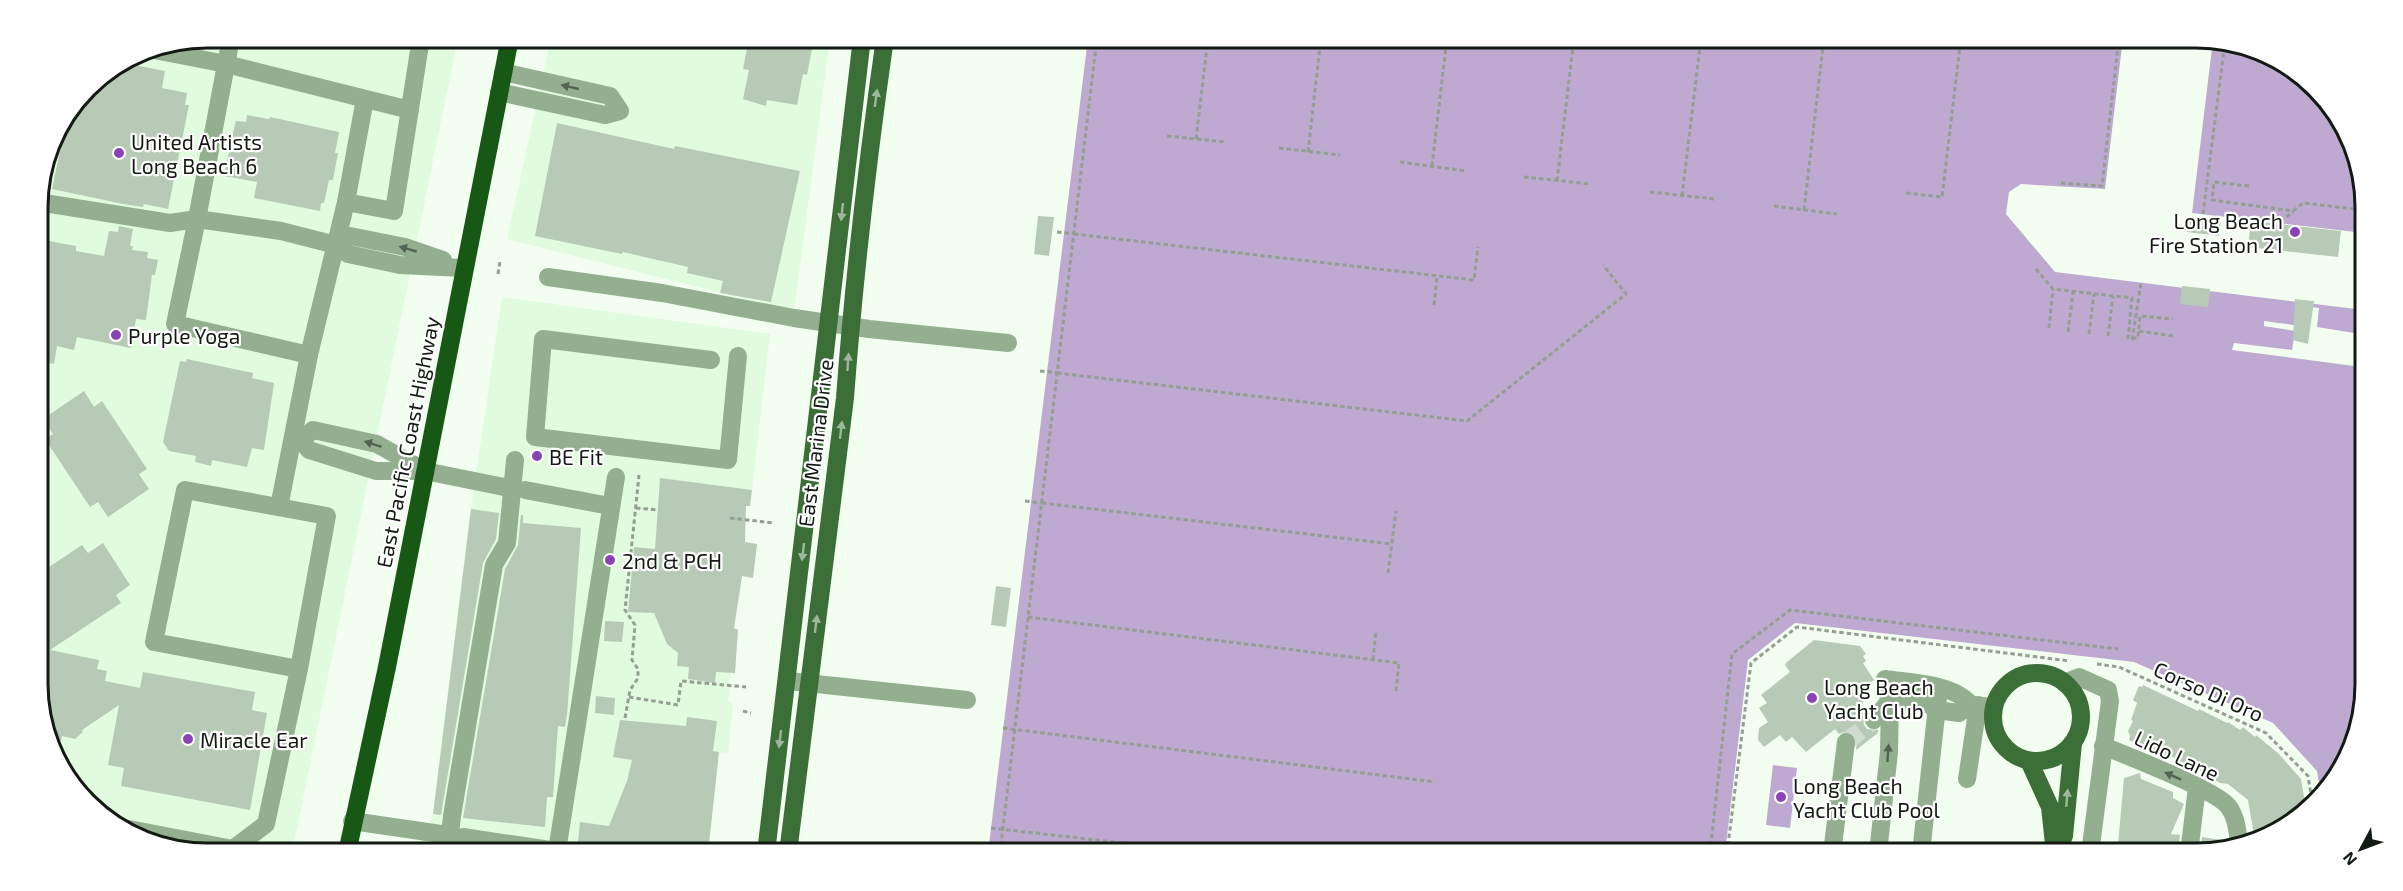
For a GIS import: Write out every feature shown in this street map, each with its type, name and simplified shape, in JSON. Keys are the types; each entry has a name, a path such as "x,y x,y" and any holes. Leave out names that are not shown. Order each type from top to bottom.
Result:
{"highway":[{"name":"East Pacific Coast Highway","path":"349,843 387,667 463,268 508,48"}],"main road":[{"name":"East Marina Drive","path":"767,843 861,48"},
{"name":"East Marina Drive","path":"789,843 845,398 850,326 868,156 884,48"},
{"path":"2060,843 2064,836 2073,743 2080,728 2080,712 2075,696 2064,683 2044,674 2023,676 1981,705 1993,723 2001,743 2013,755 2029,761 2040,761 2056,757 2073,743"},
{"path":"2029,761 2050,807 2054,843"}],"street":[{"path":"229,48 175,324 309,355"},
{"path":"346,202 394,211 419,48"},
{"path":"169,53 226,64 410,110"},
{"path":"499,92 605,115 620,111 610,96 503,72"},
{"path":"279,507 297,439 309,355 346,202 365,99"},
{"path":"48,204 170,223 197,219 281,231 336,245 348,254 400,265 463,268"},
{"path":"548,278 662,293 850,326 1008,343"},
{"path":"711,360 543,339 535,437 728,460 738,356"},
{"path":"297,439 313,430 377,444 425,471"},
{"path":"297,439 309,450 376,471 425,471 504,487"},
{"path":"449,843 494,566 507,543 516,460"},
{"path":"558,843 616,477"},
{"path":"243,843 266,824 299,669 327,516 185,490 154,642 299,669"},
{"path":"525,490 610,506"},
{"path":"2064,683 2076,676 2108,690 2110,701 2091,843"},
{"path":"1879,843 1889,752 1890,700 1885,687 1885,679 1939,688 1962,695 1981,705"},
{"path":"788,681 967,700"},
{"path":"1922,843 1939,688"},
{"path":"1890,700 1928,704 1937,710 1959,713 1981,705"},
{"path":"1874,720 1890,700"},
{"path":"1967,779 1981,705"},
{"path":"1833,843 1846,742"},
{"name":"Lido Lane","path":"2103,746 2197,787 2227,804 2235,816 2238,837"},
{"path":"2190,843 2197,787"},
{"path":"352,821 441,834"},
{"path":"155,834 192,842"},
{"path":"463,837 501,843"}],"path":[{"path":"1001,843 1096,48"},
{"path":"1196,139 1207,48"},
{"path":"1308,152 1320,48"},
{"path":"1432,166 1446,48"},
{"path":"1557,181 1573,48"},
{"path":"1682,196 1700,48"},
{"path":"1804,210 1823,48"},
{"path":"1906,193 1942,197 1960,48"},
{"path":"2061,183 2102,186 2119,48"},
{"path":"2203,214 2224,51"},
{"path":"1167,136 1225,142"},
{"path":"1279,148 1340,155"},
{"path":"1400,162 1466,171"},
{"path":"1524,177 1591,184"},
{"path":"2249,186 2214,182 2212,200 2293,211 2304,203 2355,209"},
{"path":"1650,192 1715,199"},
{"path":"2280,221 2304,203"},
{"path":"1774,206 1837,214"},
{"path":"1057,232 1474,280 1478,247"},
{"path":"1074,234 1087,235"},
{"path":"498,274 500,261"},
{"path":"1040,371 1467,421 1626,294 1603,265"},
{"path":"2036,269 2053,289 2132,298 2128,338 2138,338 2140,316 2173,319"},
{"path":"1434,305 1437,276"},
{"path":"2132,339 2141,282"},
{"path":"2049,328 2053,289"},
{"path":"2068,332 2073,291"},
{"path":"2089,334 2094,294"},
{"path":"2108,336 2113,296"},
{"path":"2139,331 2173,336"},
{"path":"1057,373 1072,375"},
{"path":"625,718 630,690 638,678 638,669 632,660 635,625 626,610 639,475"},
{"path":"1025,501 1392,544"},
{"path":"1041,503 1053,504"},
{"path":"636,508 658,510"},
{"path":"1388,573 1396,511"},
{"path":"730,518 774,523"},
{"path":"1711,843 1732,654 1790,610 2118,649"},
{"path":"1028,617 1399,663 1396,692"},
{"path":"1372,660 1376,630"},
{"name":"Corso Di Oro","path":"2128,671 2266,733 2308,776 2311,793"},
{"path":"629,697 678,705 681,681 746,687"},
{"path":"743,711 751,712"},
{"path":"1003,728 1435,782"},
{"path":"991,828 1124,843"}],"shaded area":[{"path":"197,48 456,48 294,843 186,842 156,835 119,816 87,789 64,754 51,715 48,694 48,197 56,156 69,127 102,87 137,64 156,56"},
{"path":"549,48 829,48 794,311 507,239"},
{"path":"1087,48 2122,48 2105,189 2021,184 2009,192 2006,214 2055,272 2355,309 2354,705 2347,735 2339,754 2319,784 2317,771 2273,723 2134,662 1795,623 1748,660 1726,843 989,843"},
{"path":"2212,49 2247,56 2276,69 2293,81 2322,110 2343,146 2354,186 2355,232 2192,213"},
{"name":"2nd & PCH","path":"502,297 770,334 750,506 732,504 745,542 757,544 752,578 742,576 734,628 738,630 735,673 731,673 728,702 733,704 728,753 719,752 709,843 423,843 433,814 471,509"},
{"name":"Long Beach Yacht Club Pool","path":"1773,765 1797,768 1790,828 1766,825"}],"pier":[{"path":"2296,305 2319,308 2317,327 2355,333 2354,366 2232,350 2234,343 2292,350 2295,331 2264,326 2264,321 2294,325"}],"building":[{"path":"747,48 812,48 807,75 803,74 797,105 767,100 766,106 743,99 749,70 743,69"},
{"name":"United Artists Long Beach 6","path":"135,65 165,71 162,88 187,93 185,105 189,105 168,209 144,204 143,207 123,204 52,189 62,142 69,127 102,87"},
{"path":"247,115 269,119 270,117 339,132 333,180 329,180 320,211 254,198 257,182 224,176 236,121 246,122"},
{"path":"557,123 674,149 675,146 800,171 771,302 720,293 723,281 687,273 688,267 535,236"},
{"path":"1038,216 1054,217 1049,256 1034,254"},
{"path":"2189,217 2221,221 2219,236 2187,232"},
{"path":"2251,221 2341,231 2338,257 2248,247"},
{"path":"119,226 133,229 130,246 133,246 132,250 148,252 147,258 158,260 155,275 152,275 146,320 136,319 131,348 77,337 74,350 57,346 54,364 48,363 48,241 76,246 76,251 104,256 109,231 118,232"},
{"path":"2182,286 2210,289 2208,307 2180,304"},
{"path":"2295,299 2314,301 2308,344 2293,340"},
{"path":"187,359 253,373 252,378 274,383 264,450 252,448 247,467 212,460 211,466 195,462 196,456 169,451 163,442 180,361 186,362"},
{"path":"84,391 94,407 102,401 147,469 139,474 149,489 108,517 98,502 90,507 48,444 48,437 53,434 48,426 48,416"},
{"path":"660,478 752,490 750,506 746,506 745,542 757,544 753,578 742,576 734,628 738,630 735,673 716,672 715,683 688,679 689,667 677,666 678,653 667,644 654,613 628,612 634,547 655,549"},
{"path":"471,509 499,513 496,539 483,563 441,815 433,814"},
{"path":"521,515 523,515 523,523 581,528 567,715 565,727 558,726 553,797 547,797 545,827 463,818 505,569 518,545"},
{"name":"Miracle Ear","path":"103,543 130,585 116,595 121,603 50,650 99,660 97,669 107,671 105,681 140,688 143,672 255,692 252,710 267,713 250,810 121,786 124,768 108,765 119,705 82,730 83,732 75,739 62,736 60,744 51,715 48,694 48,568 82,545 88,553"},
{"path":"996,586 1011,588 1006,627 991,625"},
{"path":"605,621 624,622 622,642 604,641"},
{"name":"Long Beach Yacht Club","path":"1814,640 1860,646 1866,654 1863,656 1866,661 1863,663 1874,680 1857,692 1864,701 1861,704 1867,711 1863,718 1864,725 1867,729 1878,730 1878,733 1856,750 1857,738 1853,733 1847,731 1839,734 1835,729 1806,752 1792,737 1786,742 1780,735 1764,747 1758,740 1759,728 1768,722 1759,708 1767,703 1761,695 1790,672 1785,665 1787,662"},
{"path":"2143,685 2198,711 2199,709 2240,730 2243,727 2255,737 2256,735 2279,754 2301,779 2304,799 2276,822 2254,832 2248,800 2228,784 2220,783 2188,763 2185,764 2167,754 2166,757 2129,740 2128,731 2137,703 2133,700 2139,686"},
{"path":"596,696 615,698 614,715 595,713"},
{"path":"687,717 717,721 713,751 719,752 709,843 578,843 580,822 609,826 627,781 632,760 613,757 620,720 686,726"},
{"path":"2140,773 2141,779 2173,792 2173,798 2184,804 2171,834 2180,835 2179,843 2118,843 2124,778"},
{"path":"2202,837 2225,840 2217,842 2201,843"}],"tunnel":[{"path":"1846,742 1874,720"}],"place":[{"name":"United Artists Long Beach 6","path":"119,153"},
{"name":"Long Beach Fire Station 21","path":"2295,232"},
{"name":"Purple Yoga","path":"116,335"},
{"name":"BE Fit","path":"537,456"},
{"name":"2nd & PCH","path":"610,560"},
{"name":"Long Beach Yacht Club","path":"1812,698"},
{"name":"Miracle Ear","path":"188,739"},
{"name":"Long Beach Yacht Club Pool","path":"1781,797"}]}
